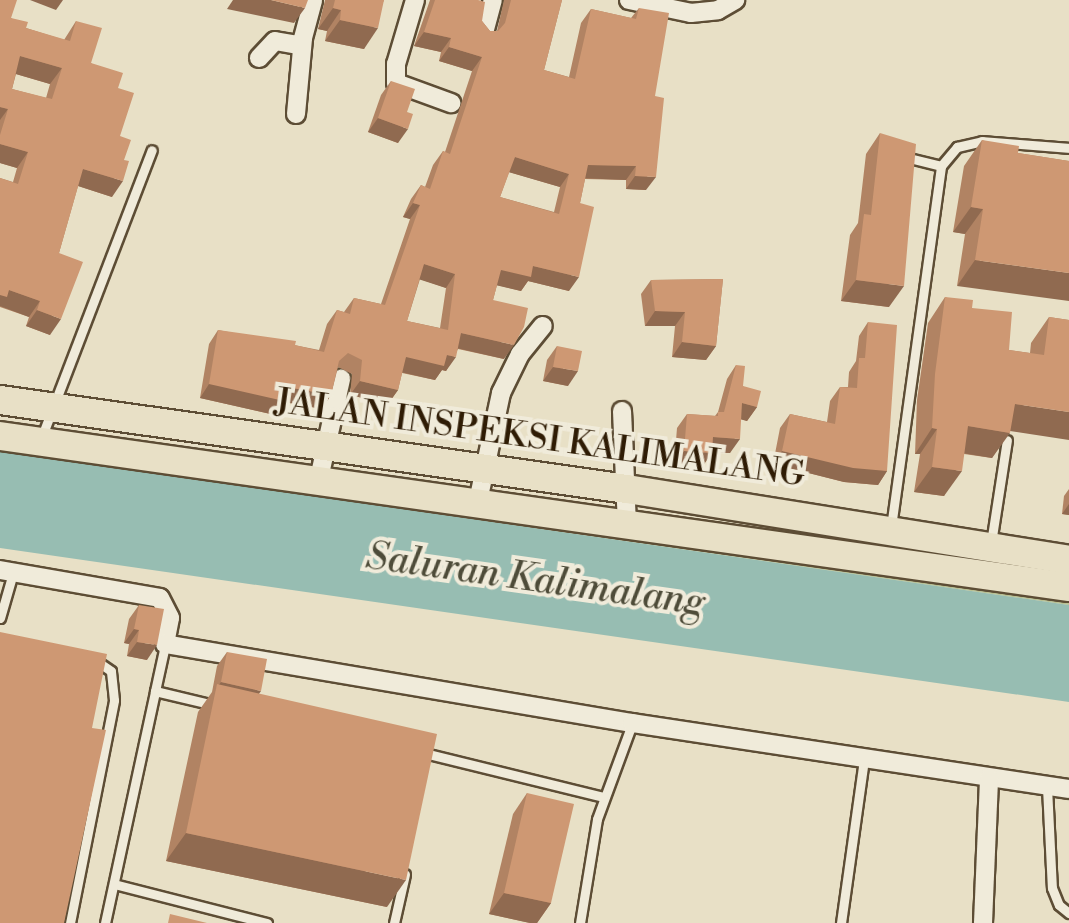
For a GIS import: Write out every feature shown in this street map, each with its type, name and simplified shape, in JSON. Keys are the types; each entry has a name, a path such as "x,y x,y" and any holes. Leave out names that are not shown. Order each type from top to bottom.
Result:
{"main road":[{"name":"JALAN INSPEKSI KALIMALANG","path":"0,400 891,528 1069,587"},
{"name":"JALAN INSPEKSI KALIMALANG","path":"0,436 886,563 1069,560"}],"street":[{"path":"296,114 302,46 313,0"},
{"path":"415,0 396,64 396,83 451,104"},
{"path":"484,33 494,0"},
{"path":"628,0 691,13 718,10 735,0"},
{"path":"259,58 275,42 302,46"},
{"path":"478,506 508,373 544,326"},
{"path":"318,482 341,379"},
{"path":"622,411 627,526"},
{"path":"7,571 160,598 170,618 165,644 632,724 1069,789"},
{"path":"983,923 988,778"}],"lane":[{"path":"886,563 942,166 957,148 982,141 1069,148"},
{"path":"39,443 152,150"},
{"path":"897,155 942,166"},
{"path":"990,562 1007,440"},
{"path":"0,618 7,571"},
{"path":"105,923 165,644"},
{"path":"70,923 114,700 110,671 100,662 84,658"},
{"path":"155,691 229,708"},
{"path":"580,923 603,797 632,724"},
{"path":"412,750 603,797"},
{"path":"427,773 431,754"},
{"path":"841,923 864,760"},
{"path":"1047,786 1052,888 1060,906 1069,913"},
{"path":"394,923 406,867"},
{"path":"114,884 267,923"}],"green space":[{"path":"0,436 990,575 991,548 1069,560 1069,605 0,451"}],"water":[{"name":"Saluran Kalimalang","path":"0,451 1069,605 1069,702 0,548"}],"building":[{"path":"0,0 17,0 11,18 28,22 26,28 70,41 76,21 102,28 91,63 123,73 118,88 134,93 120,136 131,140 124,160 129,161 123,181 83,169 59,253 83,262 61,319 37,310 40,301 9,290 7,297 0,295 0,178 18,184 28,152 0,144 8,109 0,107","holes":["20,56 62,68 52,99 12,89"]},
{"path":"271,0 308,0 305,8"},
{"path":"335,0 384,0 378,28 340,20 341,10 333,8"},
{"path":"435,0 485,2 482,21 490,31 498,31 505,23 511,0 562,0 544,70 575,79 591,9 636,19 639,8 669,13 655,96 664,98 656,177 635,176 636,166 588,165 580,203 594,207 579,277 533,266 531,277 501,270 493,300 528,308 514,345 461,333 456,357 447,355 444,366 406,357 398,390 360,381 362,360 348,353 339,361 331,395 287,387 284,401 209,384 218,330 296,341 295,345 324,352 337,310 350,314 354,298 385,305 420,205 413,203 421,185 430,189 443,151 450,154 482,57 449,47 451,38 424,32","holes":["515,157 569,174 559,214 500,197","424,264 455,274 448,330 407,321"]},
{"path":"391,81 415,89 407,112 413,114 408,129 378,118"},
{"path":"880,133 916,144 904,286 856,280 864,214 871,215"},
{"path":"982,140 1019,146 1018,153 1069,161 1069,273 975,260 983,209 971,207"},
{"path":"723,279 716,346 682,342 685,312 655,311 651,280"},
{"path":"945,297 973,300 972,308 1012,312 1009,350 1044,355 1049,317 1069,320 1069,412 1015,404 1010,433 968,426 962,471 932,467 937,429 932,428 935,374"},
{"path":"868,322 897,325 887,471 853,468 782,451 790,414 835,424 840,387 857,388"},
{"path":"557,346 582,351 578,371 553,367"},
{"path":"736,365 745,366 743,386 761,391 757,407 742,403 740,439 713,437 712,453 684,451 687,414 718,416 718,412 724,412"},
{"path":"139,605 164,609 157,645 137,642 139,630 134,629"},
{"path":"0,632 107,654 92,728 106,730 64,923 0,923"},
{"path":"227,652 267,659 261,691 221,682"},
{"path":"217,684 437,734 406,880 186,833"},
{"path":"527,793 574,804 551,903 504,893"},
{"path":"170,914 207,923 168,923"}]}
